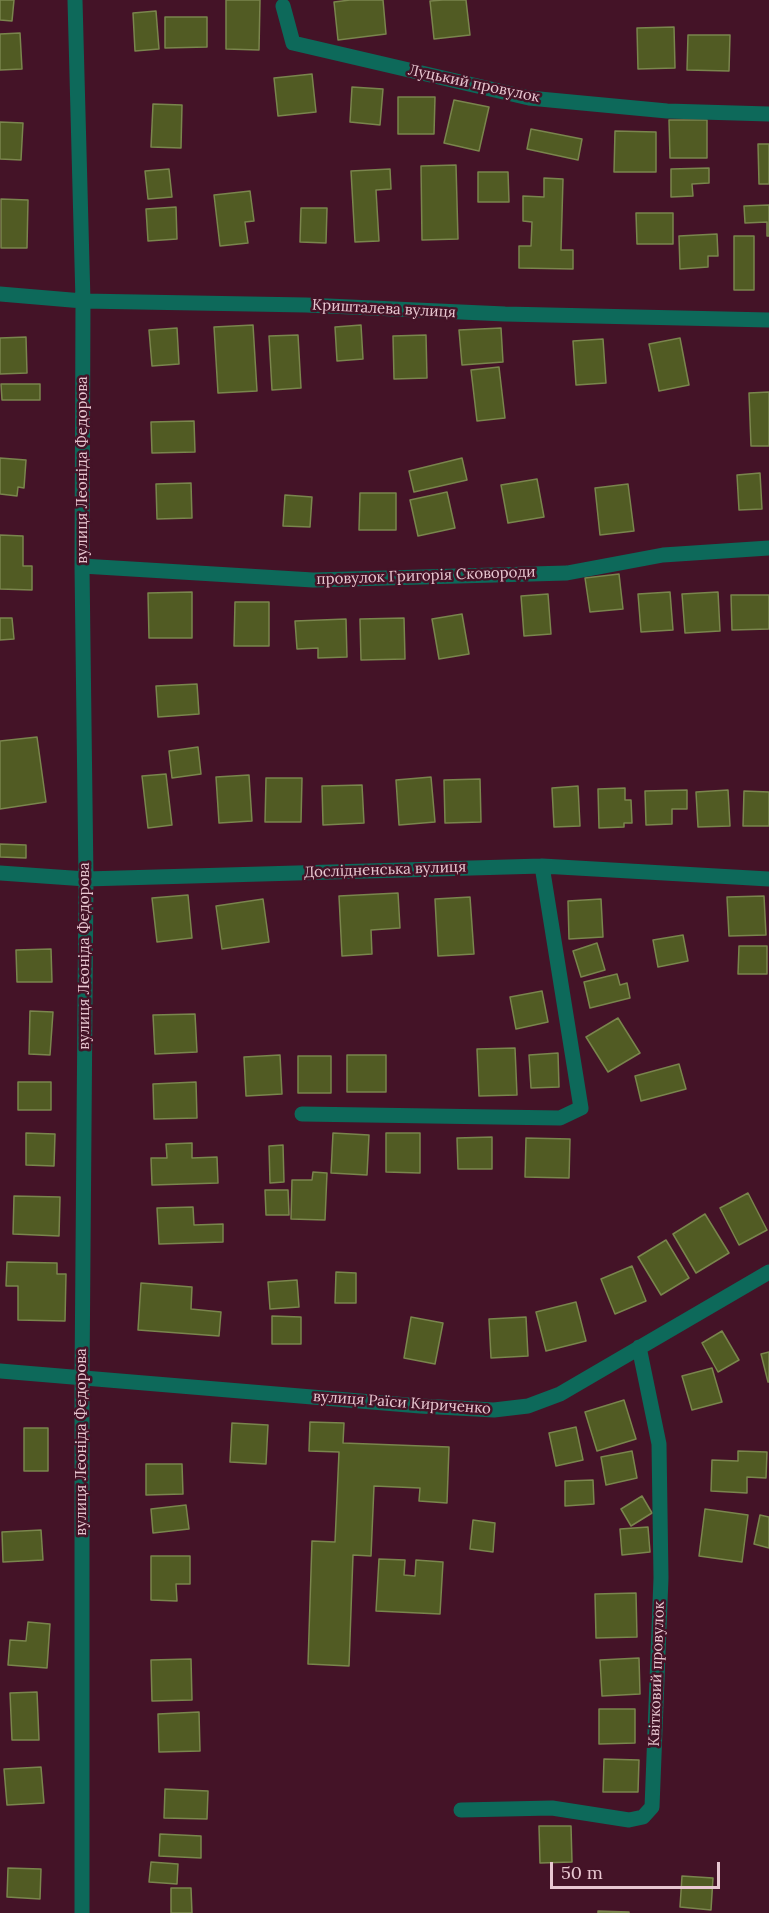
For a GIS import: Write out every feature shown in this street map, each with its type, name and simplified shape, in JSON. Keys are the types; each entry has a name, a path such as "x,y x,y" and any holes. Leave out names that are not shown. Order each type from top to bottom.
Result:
{"street":[{"name":"вулиця Леоніда Федорова","path":"75,0 83,301 82,566 86,879 82,1378 82,1913"},
{"name":"Луцький провулок","path":"283,6 293,43 529,98 668,111 769,114"},
{"name":"Кришталева вулиця","path":"0,294 83,301 306,305 505,314 769,320"},
{"name":"провулок Григорія Сковороди","path":"82,566 336,580 567,573 663,555 769,548"},
{"name":"Дослідненська вулиця","path":"0,873 86,879 542,866 769,879"},
{"path":"302,1114 560,1118 581,1108 542,866"},
{"name":"вулиця Раїси Кириченко","path":"0,1371 420,1406 494,1410 528,1406 560,1394 769,1272"},
{"name":"Квітковий провулок","path":"461,1810 552,1808 629,1820 643,1817 652,1807 661,1578 659,1444 639,1347"}],"building":[{"path":"0,0 14,0 12,21 0,20"},
{"path":"226,0 260,0 259,50 226,49"},
{"path":"383,0 386,34 338,40 334,2"},
{"path":"466,0 470,35 434,39 430,1"},
{"path":"156,11 159,49 135,51 133,13"},
{"path":"165,17 207,17 207,47 165,48"},
{"path":"674,27 675,68 638,69 637,28"},
{"path":"20,33 22,69 0,70 0,34"},
{"path":"688,35 730,35 729,71 687,70"},
{"path":"312,74 316,112 278,116 274,78"},
{"path":"352,87 383,89 380,125 350,122"},
{"path":"398,97 435,97 434,134 398,134"},
{"path":"454,100 489,107 479,151 444,143"},
{"path":"153,104 182,105 181,148 151,147"},
{"path":"669,120 707,120 707,158 670,158"},
{"path":"0,122 23,123 21,160 0,159"},
{"path":"531,129 582,139 578,160 527,149"},
{"path":"615,131 656,132 656,172 614,172"},
{"path":"758,144 769,144 769,184 759,184"},
{"path":"456,165 458,239 422,240 421,166"},
{"path":"709,168 709,183 692,184 693,196 671,197 671,169"},
{"path":"169,169 172,197 148,199 145,171"},
{"path":"390,169 391,189 376,190 379,241 355,242 351,171"},
{"path":"478,172 508,172 509,202 478,202"},
{"path":"544,178 563,179 561,250 573,250 573,269 519,268 519,246 531,246 532,222 523,221 523,196 544,197"},
{"path":"250,191 254,221 245,222 248,243 220,246 214,195"},
{"path":"1,199 28,200 27,248 1,248"},
{"path":"769,205 769,236 767,236 767,222 745,223 744,206"},
{"path":"176,207 177,239 148,241 146,209"},
{"path":"301,208 327,208 326,243 300,242"},
{"path":"636,213 673,213 673,244 637,244"},
{"path":"717,234 718,256 708,256 708,267 680,269 679,236"},
{"path":"734,236 754,236 754,290 734,290"},
{"path":"253,325 257,391 218,393 214,327"},
{"path":"361,325 363,359 337,361 335,327"},
{"path":"177,328 179,364 152,366 149,330"},
{"path":"501,328 503,362 462,365 459,330"},
{"path":"298,335 301,388 272,390 269,336"},
{"path":"426,335 427,378 394,379 393,336"},
{"path":"26,337 27,373 0,374 0,338"},
{"path":"680,338 689,385 659,391 649,344"},
{"path":"603,339 606,383 576,385 573,341"},
{"path":"499,367 505,418 477,421 471,370"},
{"path":"1,384 40,384 40,400 2,400"},
{"path":"769,392 769,446 751,446 749,393"},
{"path":"194,421 195,452 152,453 151,422"},
{"path":"0,458 26,460 24,488 18,487 17,496 0,494"},
{"path":"462,458 467,480 414,492 409,471"},
{"path":"760,473 762,509 739,510 737,475"},
{"path":"537,479 544,517 508,523 501,485"},
{"path":"191,483 192,518 157,519 156,484"},
{"path":"628,484 634,531 600,535 595,488"},
{"path":"447,492 455,528 418,536 410,500"},
{"path":"360,493 396,493 396,530 359,530"},
{"path":"285,495 312,497 310,527 283,526"},
{"path":"0,535 23,536 23,566 32,566 32,590 0,589"},
{"path":"619,574 623,609 590,612 585,578"},
{"path":"192,592 192,638 149,638 148,593"},
{"path":"670,592 673,630 641,632 638,594"},
{"path":"718,592 720,631 685,633 682,594"},
{"path":"548,594 551,634 524,636 521,596"},
{"path":"731,595 769,595 769,629 732,630"},
{"path":"235,602 269,602 269,646 234,646"},
{"path":"462,614 469,654 439,659 432,619"},
{"path":"0,618 12,618 14,639 0,640"},
{"path":"404,618 405,659 361,660 360,619"},
{"path":"346,619 347,657 318,658 318,648 297,649 295,621"},
{"path":"197,684 199,714 158,717 156,686"},
{"path":"37,737 46,802 0,809 0,741"},
{"path":"198,747 201,774 172,778 169,751"},
{"path":"166,774 172,825 148,828 142,776"},
{"path":"249,775 252,821 219,823 216,777"},
{"path":"431,777 435,822 399,825 396,780"},
{"path":"266,778 302,778 301,822 265,822"},
{"path":"480,779 481,822 445,823 444,780"},
{"path":"362,785 364,823 323,825 322,786"},
{"path":"578,786 580,826 554,827 552,788"},
{"path":"625,788 625,800 631,800 632,823 624,823 624,827 599,828 598,789"},
{"path":"687,790 687,809 672,809 672,824 646,825 645,791"},
{"path":"728,790 730,826 698,827 696,792"},
{"path":"744,791 769,792 769,826 743,826"},
{"path":"0,844 26,845 26,858 0,857"},
{"path":"398,893 400,928 371,930 372,954 342,956 339,896"},
{"path":"188,895 192,938 157,942 152,898"},
{"path":"764,896 766,935 729,936 727,897"},
{"path":"470,897 474,954 438,956 435,899"},
{"path":"263,899 269,942 222,949 216,906"},
{"path":"601,899 603,937 569,939 568,901"},
{"path":"683,935 688,961 658,967 653,940"},
{"path":"597,943 605,970 581,977 573,951"},
{"path":"739,946 767,946 767,974 738,974"},
{"path":"51,949 52,982 17,982 16,950"},
{"path":"617,974 620,985 627,983 630,998 590,1008 584,982"},
{"path":"542,991 548,1022 516,1029 510,997"},
{"path":"30,1011 53,1012 50,1055 29,1054"},
{"path":"195,1014 197,1052 155,1054 153,1015"},
{"path":"618,1018 640,1053 608,1072 586,1037"},
{"path":"515,1048 517,1095 479,1096 477,1049"},
{"path":"558,1053 559,1087 531,1088 529,1055"},
{"path":"280,1055 282,1094 246,1096 244,1057"},
{"path":"347,1055 386,1055 386,1092 347,1092"},
{"path":"298,1056 331,1056 331,1093 298,1093"},
{"path":"679,1064 686,1089 641,1101 635,1076"},
{"path":"18,1082 51,1082 51,1110 18,1110"},
{"path":"196,1082 197,1118 154,1119 153,1084"},
{"path":"26,1133 55,1134 54,1166 26,1165"},
{"path":"333,1133 369,1135 367,1175 331,1173"},
{"path":"386,1133 420,1133 420,1173 386,1172"},
{"path":"492,1137 492,1169 458,1169 457,1138"},
{"path":"526,1138 570,1139 569,1178 525,1177"},
{"path":"192,1143 192,1158 217,1157 218,1183 152,1185 151,1158 167,1158 166,1144"},
{"path":"283,1145 284,1182 270,1183 269,1146"},
{"path":"313,1172 327,1173 325,1220 291,1219 292,1180 312,1180"},
{"path":"265,1190 288,1190 289,1215 266,1215"},
{"path":"748,1193 767,1230 739,1245 720,1208"},
{"path":"14,1196 60,1197 59,1236 13,1234"},
{"path":"193,1207 194,1225 223,1224 223,1242 159,1244 157,1208"},
{"path":"705,1214 729,1253 696,1273 673,1234"},
{"path":"666,1240 689,1278 661,1295 638,1257"},
{"path":"7,1262 57,1263 57,1274 66,1274 65,1321 18,1320 18,1286 6,1286"},
{"path":"632,1266 646,1301 615,1314 601,1279"},
{"path":"336,1272 356,1273 356,1303 335,1303"},
{"path":"297,1280 299,1307 270,1309 268,1282"},
{"path":"141,1283 192,1287 191,1309 221,1312 219,1336 138,1330"},
{"path":"576,1302 586,1341 546,1351 536,1312"},
{"path":"272,1316 301,1317 301,1344 272,1344"},
{"path":"411,1317 443,1323 435,1364 404,1358"},
{"path":"526,1317 528,1356 491,1358 489,1319"},
{"path":"722,1331 739,1360 718,1372 702,1343"},
{"path":"769,1352 769,1382 768,1382 761,1354"},
{"path":"712,1368 722,1402 692,1410 682,1376"},
{"path":"624,1400 636,1439 597,1451 585,1412"},
{"path":"310,1422 344,1423 343,1443 449,1447 447,1503 419,1501 420,1488 374,1486 371,1556 353,1555 349,1666 308,1664 312,1541 335,1542 339,1452 309,1451"},
{"path":"232,1423 268,1425 266,1464 230,1462"},
{"path":"576,1427 583,1460 556,1466 549,1433"},
{"path":"24,1428 48,1428 48,1471 24,1471"},
{"path":"632,1451 637,1478 606,1485 601,1457"},
{"path":"738,1451 767,1452 766,1478 747,1477 747,1493 711,1491 712,1460 738,1461"},
{"path":"146,1464 182,1464 183,1494 146,1495"},
{"path":"593,1480 594,1504 565,1506 565,1481"},
{"path":"642,1496 652,1513 631,1526 621,1509"},
{"path":"186,1505 189,1529 153,1533 151,1509"},
{"path":"705,1509 748,1515 742,1562 699,1556"},
{"path":"760,1515 769,1517 769,1548 754,1544"},
{"path":"473,1520 495,1523 493,1552 470,1549"},
{"path":"648,1527 650,1552 622,1555 620,1529"},
{"path":"41,1530 43,1560 3,1562 2,1532"},
{"path":"151,1556 190,1556 190,1584 176,1584 177,1601 151,1600"},
{"path":"379,1559 405,1560 404,1575 415,1576 416,1560 443,1562 440,1614 376,1611"},
{"path":"636,1593 637,1637 596,1638 595,1594"},
{"path":"28,1622 50,1624 47,1668 8,1665 10,1640 26,1641"},
{"path":"639,1658 640,1694 602,1696 600,1660"},
{"path":"191,1659 192,1700 152,1701 151,1660"},
{"path":"37,1692 39,1740 12,1740 10,1693"},
{"path":"599,1709 635,1709 635,1743 599,1744"},
{"path":"199,1712 200,1751 159,1752 158,1714"},
{"path":"604,1759 639,1760 638,1792 603,1792"},
{"path":"41,1767 44,1803 7,1805 4,1769"},
{"path":"165,1789 208,1791 207,1819 164,1818"},
{"path":"539,1826 571,1826 572,1862 540,1863"},
{"path":"160,1834 201,1836 201,1858 159,1856"},
{"path":"151,1862 178,1864 177,1884 149,1882"},
{"path":"8,1868 41,1869 40,1899 7,1897"},
{"path":"682,1876 713,1878 711,1910 680,1907"},
{"path":"171,1888 191,1888 192,1913 171,1913"},
{"path":"598,1911 629,1912 629,1913 598,1913"}]}
